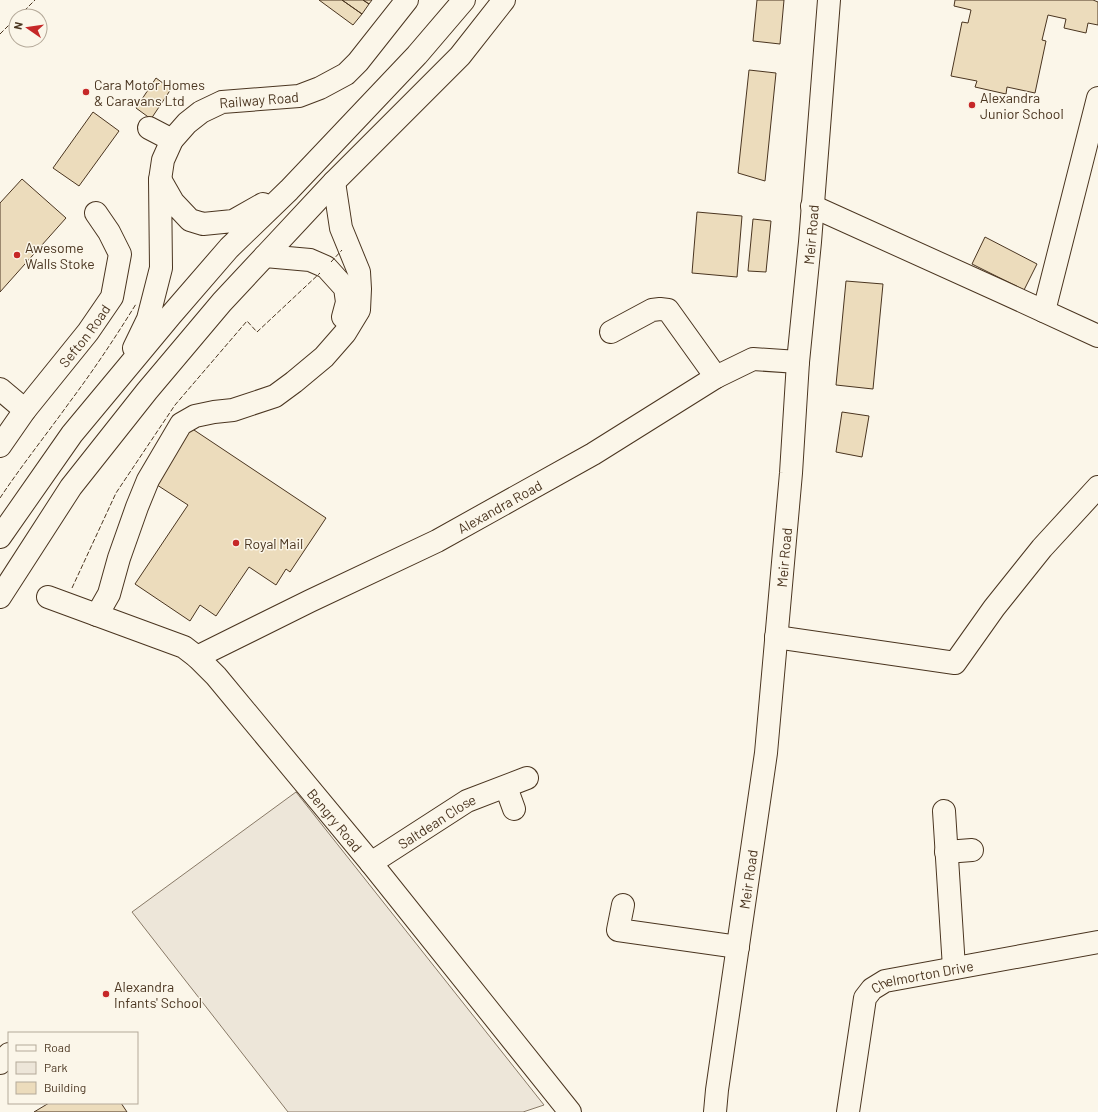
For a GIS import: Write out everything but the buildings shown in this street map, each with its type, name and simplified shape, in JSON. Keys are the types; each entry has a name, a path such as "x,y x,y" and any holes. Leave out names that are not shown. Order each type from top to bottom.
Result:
{"main road":[{"name":"Railway Road","path":"121,376 148,318 161,268 160,180 163,160 172,140 187,123 201,112 222,102 299,96 320,88 346,74 358,62 407,0"},
{"path":"0,537 72,434 171,315 229,248 290,190 417,55 464,0"},
{"path":"0,597 71,487 217,308 334,182 460,56 504,0"},
{"name":"Meir Road","path":"715,1112 766,753 791,473 798,362 810,242 829,0"},
{"path":"1044,311 1098,98"},
{"path":"149,128 172,140"},
{"path":"160,180 173,202 190,220 203,224 233,221 290,190"},
{"path":"97,615 109,594 119,558 148,480 181,424 195,416 232,410 275,396 324,356 345,333 359,310 360,289 358,272 341,228 334,182"},
{"path":"812,206 1098,336"},
{"name":"Sefton Road","path":"0,446 25,410 88,332 112,296 120,254 109,232 96,213"},
{"path":"214,412 222,406 272,385 304,360 323,342 344,316 347,302 345,288 326,267 310,260 264,256"},
{"path":"611,332 652,310 668,310 716,378"},
{"name":"Alexandra Road","path":"197,657 310,601 437,541 593,454 716,378 754,359 798,362"},
{"path":"0,389 25,410"},
{"path":"776,637 955,663 994,608 1038,554 1098,487"},
{"name":"Bengry Road","path":"48,597 184,647 197,657 216,676 371,863 570,1112"},
{"name":"Saltdean Close","path":"371,863 467,800 528,778"},
{"path":"506,787 514,809"},
{"path":"944,811 954,968"},
{"path":"946,852 972,850"},
{"path":"623,904 618,930 738,946"},
{"name":"Chelmorton Drive","path":"848,1112 865,998 872,989 885,981 1098,942"},
{"path":"0,1063 8,1055"}],"green space":[{"path":"296,792 544,1105 523,1112 288,1112 132,912"}],"fence":[{"path":"27,8 35,0"},
{"path":"0,34 8,26"},
{"path":"331,262 342,250"},
{"path":"72,588 116,493 175,405 247,321 257,332 320,273"},
{"path":"0,498 87,379 136,304"}],"place":[{"name":"Cara Motor Homes & Caravans Ltd","path":"86,92"},
{"name":"Alexandra Junior School","path":"972,105"},
{"name":"Awesome Walls Stoke","path":"17,255"},
{"name":"Royal Mail","path":"236,543"},
{"name":"Alexandra Infants' School","path":"106,994"}]}
